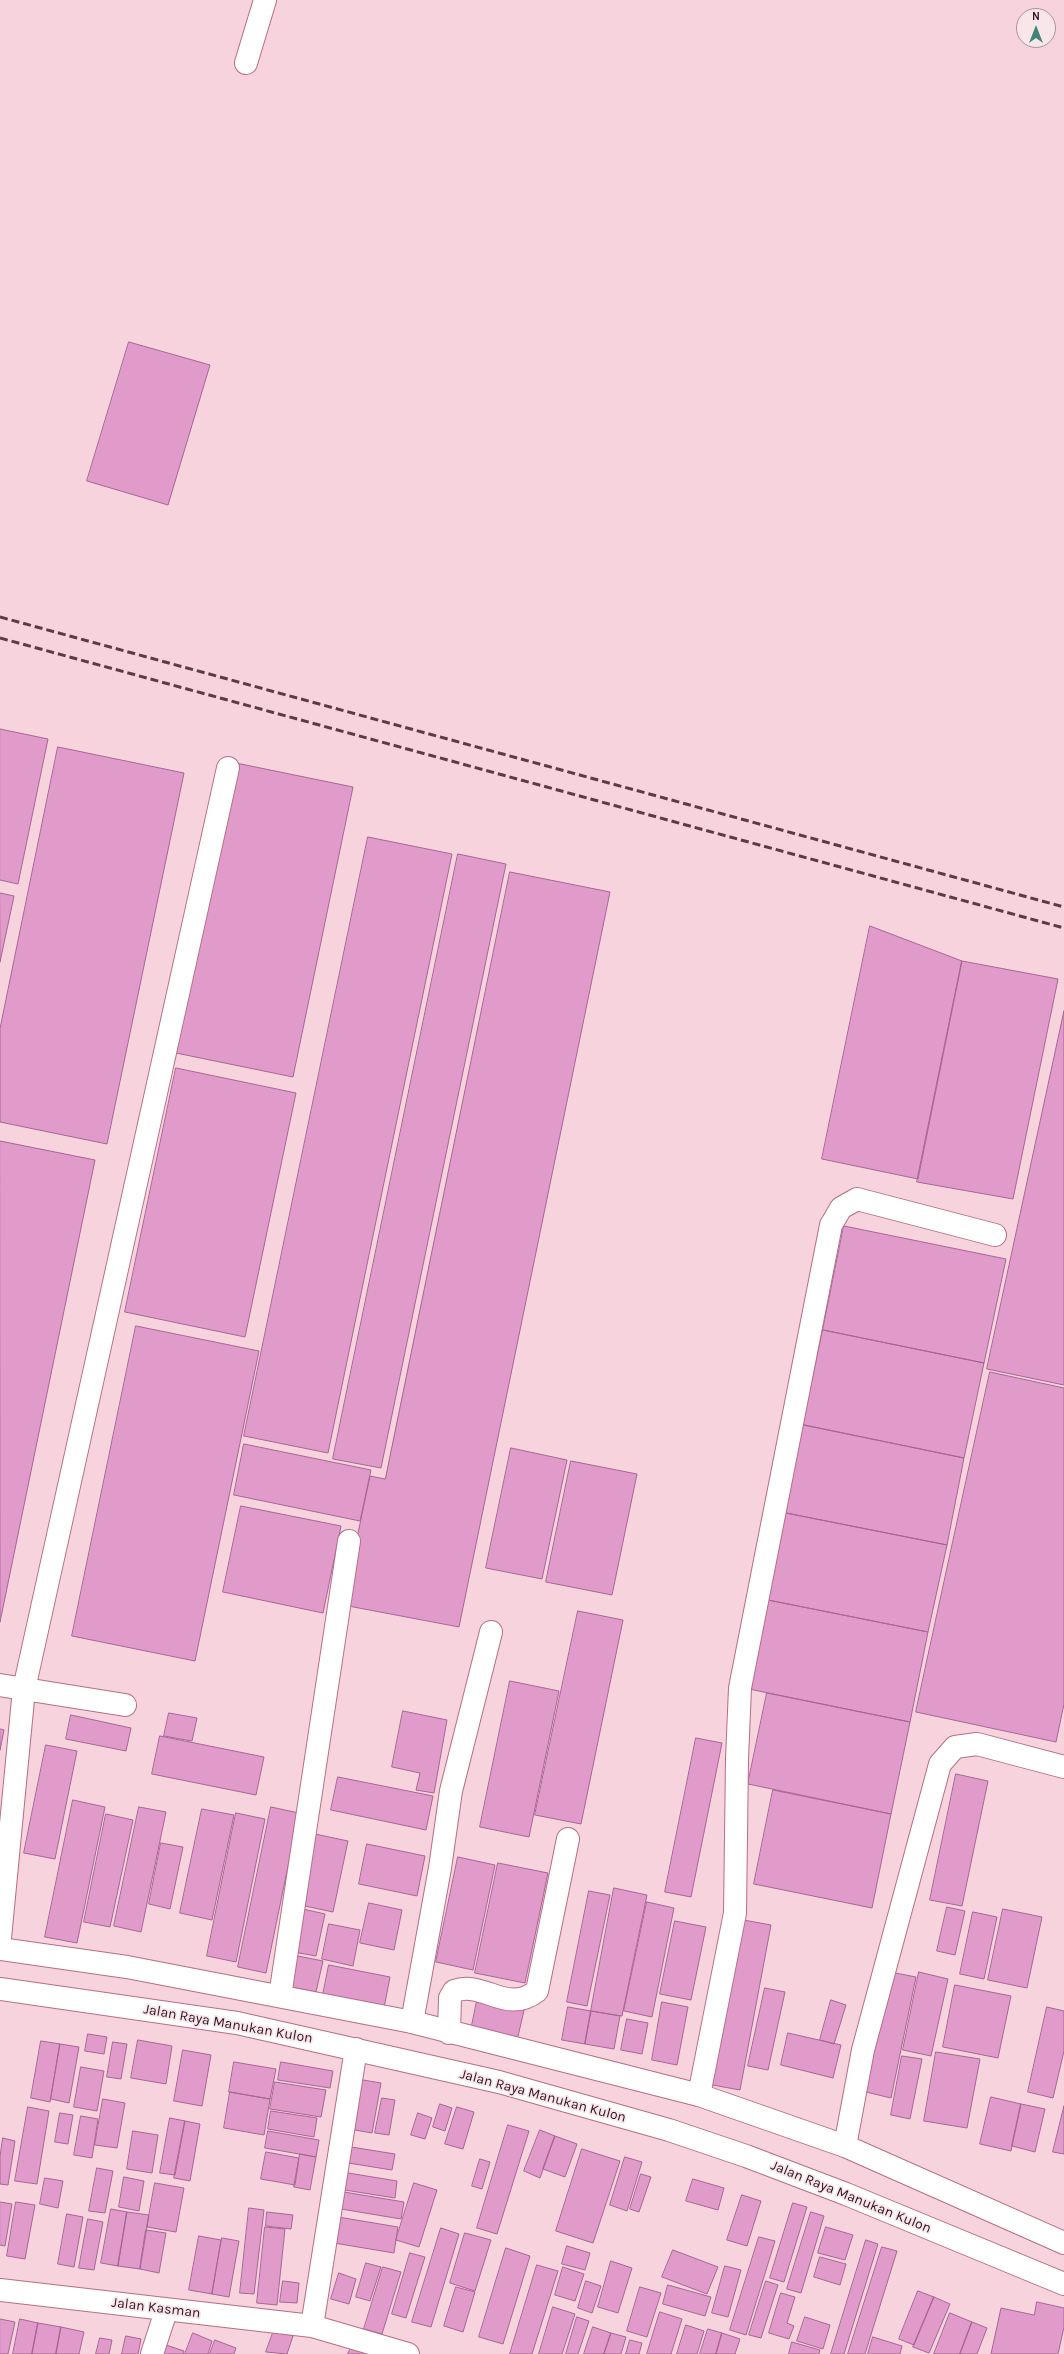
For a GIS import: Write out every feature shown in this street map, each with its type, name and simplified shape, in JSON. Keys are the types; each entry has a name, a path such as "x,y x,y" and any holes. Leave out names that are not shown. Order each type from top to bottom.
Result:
{"main road":[{"path":"246,63 265,0"},
{"path":"0,1938 24,1689 228,768"},
{"path":"699,2094 735,1913 737,1759 740,1688 831,1225 841,1208 857,1199 995,1234"},
{"path":"280,1996 349,1541"},
{"path":"412,2022 440,1868 451,1790 491,1632"},
{"path":"0,1685 125,1704"},
{"path":"845,2146 863,2050 940,1764 955,1747 977,1744 1064,1767"},
{"path":"449,2033 450,1998 454,1991 464,1988 517,2001 529,1997 537,1991 568,1839"},
{"path":"0,1949 127,1967 412,2022 449,2033 699,2094 845,2146 1064,2242"},
{"name":"Jalan Raya Manukan Kulon","path":"0,1989 237,2023 499,2082 711,2144 846,2194 1064,2284"},
{"path":"312,2326 356,2049"},
{"name":"Jalan Kasman","path":"0,2290 166,2311 312,2326 408,2354"},
{"path":"152,2354 166,2311"}],"building":[{"path":"129,342 210,365 168,505 87,481"},
{"path":"0,729 48,739 18,884 0,880"},
{"path":"58,747 184,773 107,1144 0,1122 0,1029"},
{"path":"231,762 353,787 293,1077 171,1052"},
{"path":"368,837 452,854 328,1453 244,1436"},
{"path":"458,854 506,864 381,1468 333,1459"},
{"path":"510,872 610,892 459,1627 343,1605 370,1476 385,1479"},
{"path":"0,893 14,896 0,962"},
{"path":"870,926 962,961 918,1179 822,1159"},
{"path":"962,961 1058,979 1013,1199 917,1182"},
{"path":"1064,1011 1064,1385 987,1369"},
{"path":"176,1068 296,1093 245,1337 125,1312"},
{"path":"0,1141 95,1160 0,1622"},
{"path":"844,1226 1006,1259 984,1363 823,1330"},
{"path":"136,1326 259,1351 195,1661 72,1636"},
{"path":"823,1330 984,1363 964,1458 803,1425"},
{"path":"990,1372 1064,1388 1064,1704 1056,1742 916,1712"},
{"path":"800,1424 964,1458 947,1545 781,1512"},
{"path":"244,1444 371,1470 360,1521 234,1495"},
{"path":"511,1448 567,1460 542,1579 486,1568"},
{"path":"571,1461 637,1474 612,1595 546,1582"},
{"path":"241,1506 341,1526 323,1613 223,1592"},
{"path":"781,1512 947,1545 928,1632 763,1599"},
{"path":"763,1599 928,1632 910,1722 744,1688"},
{"path":"578,1611 623,1620 581,1824 535,1815"},
{"path":"510,1681 559,1691 529,1837 480,1827"},
{"path":"767,1693 910,1722 891,1814 748,1784"},
{"path":"403,1711 447,1720 434,1793 416,1790 420,1773 392,1767"},
{"path":"169,1713 197,1718 192,1741 164,1736"},
{"path":"71,1715 131,1728 126,1751 66,1739"},
{"path":"0,1729 4,1730 0,1750"},
{"path":"160,1736 264,1757 256,1795 152,1774"},
{"path":"696,1738 722,1743 691,1897 665,1892"},
{"path":"46,1745 77,1751 55,1859 24,1853"},
{"path":"956,1774 988,1781 962,1906 930,1900"},
{"path":"338,1777 433,1796 426,1830 331,1810"},
{"path":"773,1790 891,1814 872,1908 754,1884"},
{"path":"73,1800 105,1807 77,1943 45,1937"},
{"path":"139,1807 166,1812 141,1932 114,1926"},
{"path":"271,1807 299,1813 266,1973 238,1967"},
{"path":"202,1809 234,1815 212,1920 180,1913"},
{"path":"236,1813 265,1819 236,1962 207,1956"},
{"path":"106,1814 133,1820 110,1927 84,1922"},
{"path":"315,1834 348,1841 333,1912 300,1905"},
{"path":"161,1843 183,1847 170,1909 149,1904"},
{"path":"367,1844 425,1856 417,1896 359,1884"},
{"path":"458,1857 495,1865 473,1970 436,1962"},
{"path":"498,1863 548,1873 525,1983 475,1973"},
{"path":"614,1888 647,1895 622,2016 591,2011"},
{"path":"589,1891 610,1895 587,2006 567,2002"},
{"path":"647,1902 674,1908 652,2017 624,2011"},
{"path":"369,1903 402,1910 394,1950 360,1943"},
{"path":"947,1907 965,1911 955,1955 937,1951"},
{"path":"303,1909 325,1914 316,1956 294,1952"},
{"path":"1003,1909 1042,1917 1027,1988 988,1980"},
{"path":"973,1912 997,1917 984,1979 960,1974"},
{"path":"738,1919 771,1925 740,2090 707,2084"},
{"path":"675,1921 706,1927 691,2000 660,1994"},
{"path":"329,1924 360,1930 353,1966 322,1959"},
{"path":"293,1955 323,1961 316,1992 287,1986"},
{"path":"329,1965 390,1977 384,2008 323,1995"},
{"path":"890,1972 916,1977 891,2098 866,2092"},
{"path":"919,1972 948,1979 931,2056 903,2050"},
{"path":"955,1985 1011,1996 998,2058 943,2047"},
{"path":"765,1988 785,1992 768,2070 748,2066"},
{"path":"478,1996 525,2006 516,2045 470,2035"},
{"path":"831,2000 846,2005 834,2044 820,2040"},
{"path":"662,2002 688,2007 677,2065 652,2060"},
{"path":"568,2007 591,2011 585,2044 562,2040"},
{"path":"1047,2007 1064,2011 1064,2051 1053,2098 1028,2092"},
{"path":"591,2011 620,2016 614,2049 585,2044"},
{"path":"627,2019 648,2023 642,2054 621,2050"},
{"path":"788,2033 841,2045 833,2078 781,2065"},
{"path":"88,2034 107,2037 104,2054 85,2051"},
{"path":"138,2040 172,2046 166,2084 131,2078"},
{"path":"41,2041 60,2044 50,2102 31,2098"},
{"path":"113,2042 127,2044 121,2079 107,2077"},
{"path":"60,2044 79,2047 69,2103 51,2099"},
{"path":"183,2050 211,2055 202,2106 174,2101"},
{"path":"936,2052 980,2059 967,2128 924,2121"},
{"path":"902,2056 922,2059 910,2119 891,2115"},
{"path":"234,2062 276,2069 270,2099 229,2092"},
{"path":"281,2062 333,2071 330,2088 278,2080"},
{"path":"81,2067 104,2071 97,2111 74,2107"},
{"path":"357,2079 381,2083 372,2133 349,2129"},
{"path":"275,2082 326,2090 321,2117 270,2109"},
{"path":"230,2092 270,2099 264,2135 224,2128"},
{"path":"991,2097 1021,2104 1011,2151 980,2144"},
{"path":"382,2098 395,2100 389,2135 375,2133"},
{"path":"103,2099 125,2103 117,2148 95,2145"},
{"path":"440,2104 452,2108 445,2131 433,2127"},
{"path":"1021,2104 1045,2109 1035,2152 1012,2146"},
{"path":"1064,2106 1064,2154 1053,2152"},
{"path":"28,2107 49,2111 37,2184 15,2181"},
{"path":"457,2107 474,2112 463,2149 445,2144"},
{"path":"271,2111 317,2118 314,2137 268,2129"},
{"path":"60,2113 73,2115 68,2144 55,2142"},
{"path":"418,2113 432,2118 425,2139 411,2135"},
{"path":"81,2116 98,2119 92,2158 74,2155"},
{"path":"170,2118 185,2121 175,2175 160,2173"},
{"path":"185,2121 200,2124 190,2181 174,2178"},
{"path":"508,2125 529,2131 497,2234 477,2228"},
{"path":"540,2130 555,2136 540,2178 524,2171"},
{"path":"133,2131 158,2135 152,2173 127,2169"},
{"path":"268,2131 319,2140 316,2157 265,2148"},
{"path":"555,2136 577,2144 565,2177 543,2169"},
{"path":"3,2138 15,2141 8,2185 0,2184 0,2157"},
{"path":"345,2146 395,2154 392,2170 342,2162"},
{"path":"582,2149 620,2161 593,2243 556,2231"},
{"path":"266,2152 299,2158 295,2185 261,2179"},
{"path":"300,2154 316,2157 310,2190 294,2187"},
{"path":"625,2157 642,2162 627,2211 610,2205"},
{"path":"480,2159 490,2162 482,2189 472,2186"},
{"path":"97,2168 113,2171 105,2213 89,2211"},
{"path":"348,2173 397,2181 395,2198 345,2190"},
{"path":"641,2174 651,2177 639,2212 630,2209"},
{"path":"124,2177 144,2181 139,2211 119,2207"},
{"path":"45,2178 63,2181 58,2208 40,2204"},
{"path":"693,2179 724,2188 718,2210 686,2201"},
{"path":"155,2183 184,2188 176,2232 147,2227"},
{"path":"414,2183 437,2190 419,2247 396,2240"},
{"path":"344,2192 404,2202 401,2219 341,2209"},
{"path":"742,2195 761,2201 747,2246 727,2240"},
{"path":"0,2202 12,2204 5,2246 0,2245"},
{"path":"16,2202 35,2205 25,2259 7,2256"},
{"path":"793,2203 807,2207 784,2282 770,2278"},
{"path":"249,2208 264,2210 254,2294 240,2293"},
{"path":"111,2209 127,2212 118,2266 101,2263"},
{"path":"127,2212 149,2215 140,2269 118,2266"},
{"path":"267,2212 293,2215 291,2229 266,2226"},
{"path":"811,2212 824,2216 801,2293 787,2289"},
{"path":"67,2214 83,2217 74,2267 58,2264"},
{"path":"338,2217 398,2227 394,2253 334,2243"},
{"path":"88,2219 103,2222 94,2270 79,2268"},
{"path":"265,2227 285,2229 277,2305 257,2303"},
{"path":"826,2227 853,2235 845,2260 818,2253"},
{"path":"441,2228 459,2234 431,2327 412,2322"},
{"path":"146,2230 166,2233 159,2273 140,2269"},
{"path":"465,2233 491,2240 475,2291 450,2283"},
{"path":"199,2236 221,2240 212,2294 189,2290"},
{"path":"759,2237 775,2241 746,2335 730,2330"},
{"path":"222,2238 239,2241 229,2297 212,2294"},
{"path":"866,2240 878,2244 844,2354 831,2354"},
{"path":"567,2246 590,2253 585,2270 562,2264"},
{"path":"882,2247 897,2251 865,2354 848,2354"},
{"path":"506,2248 530,2256 503,2344 479,2337"},
{"path":"673,2250 718,2267 707,2294 662,2277"},
{"path":"410,2253 425,2257 406,2318 392,2314"},
{"path":"820,2257 846,2264 840,2285 814,2277"},
{"path":"611,2261 632,2268 618,2313 598,2307"},
{"path":"366,2263 381,2267 370,2301 356,2297"},
{"path":"537,2265 558,2271 532,2354 510,2354"},
{"path":"725,2266 741,2270 728,2317 712,2313"},
{"path":"383,2267 401,2272 382,2334 364,2329"},
{"path":"563,2267 584,2274 575,2301 555,2295"},
{"path":"339,2273 356,2279 349,2304 331,2299"},
{"path":"283,2281 299,2283 297,2303 280,2302"},
{"path":"586,2281 601,2286 592,2313 578,2308"},
{"path":"766,2281 778,2285 761,2338 749,2335"},
{"path":"668,2285 711,2297 705,2316 663,2304"},
{"path":"456,2287 475,2292 463,2332 444,2326"},
{"path":"640,2287 661,2293 647,2337 627,2331"},
{"path":"918,2291 934,2297 914,2345 899,2339"},
{"path":"781,2293 795,2297 787,2323 794,2326 789,2339 769,2333"},
{"path":"934,2297 950,2304 929,2353 913,2347"},
{"path":"1037,2302 1064,2308 1064,2327 1058,2354 991,2354 1001,2308 1034,2315"},
{"path":"553,2307 575,2314 562,2354 539,2354"},
{"path":"660,2312 682,2319 671,2354 647,2354"},
{"path":"950,2313 972,2322 960,2354 934,2354"},
{"path":"577,2317 589,2321 578,2354 566,2354"},
{"path":"805,2317 830,2325 823,2349 797,2341"},
{"path":"0,2319 15,2322 8,2354 0,2354"},
{"path":"20,2319 38,2323 32,2354 13,2354"},
{"path":"972,2322 987,2328 977,2354 960,2354"},
{"path":"38,2323 61,2327 56,2354 32,2354"},
{"path":"686,2325 704,2331 697,2354 677,2354"},
{"path":"61,2327 84,2332 79,2354 56,2354"},
{"path":"593,2327 611,2333 604,2354 584,2354"},
{"path":"708,2329 722,2333 716,2354 700,2354"},
{"path":"274,2330 293,2336 287,2354 266,2352"},
{"path":"193,2333 212,2341 208,2354 185,2354"},
{"path":"611,2333 626,2337 621,2354 604,2354"},
{"path":"722,2333 740,2339 735,2354 716,2354"},
{"path":"126,2336 141,2339 138,2354 122,2354"},
{"path":"873,2337 902,2346 900,2354 868,2354"},
{"path":"100,2338 112,2340 109,2354 96,2354"},
{"path":"215,2340 236,2348 234,2354 210,2354"},
{"path":"630,2340 642,2343 639,2354 626,2354"},
{"path":"792,2342 820,2350 819,2354 789,2354"},
{"path":"160,2343 184,2351 183,2354 156,2354"},
{"path":"351,2348 368,2354 348,2354"}],"railway":[{"path":"0,617 1064,907"},
{"path":"0,638 1064,928"}]}
